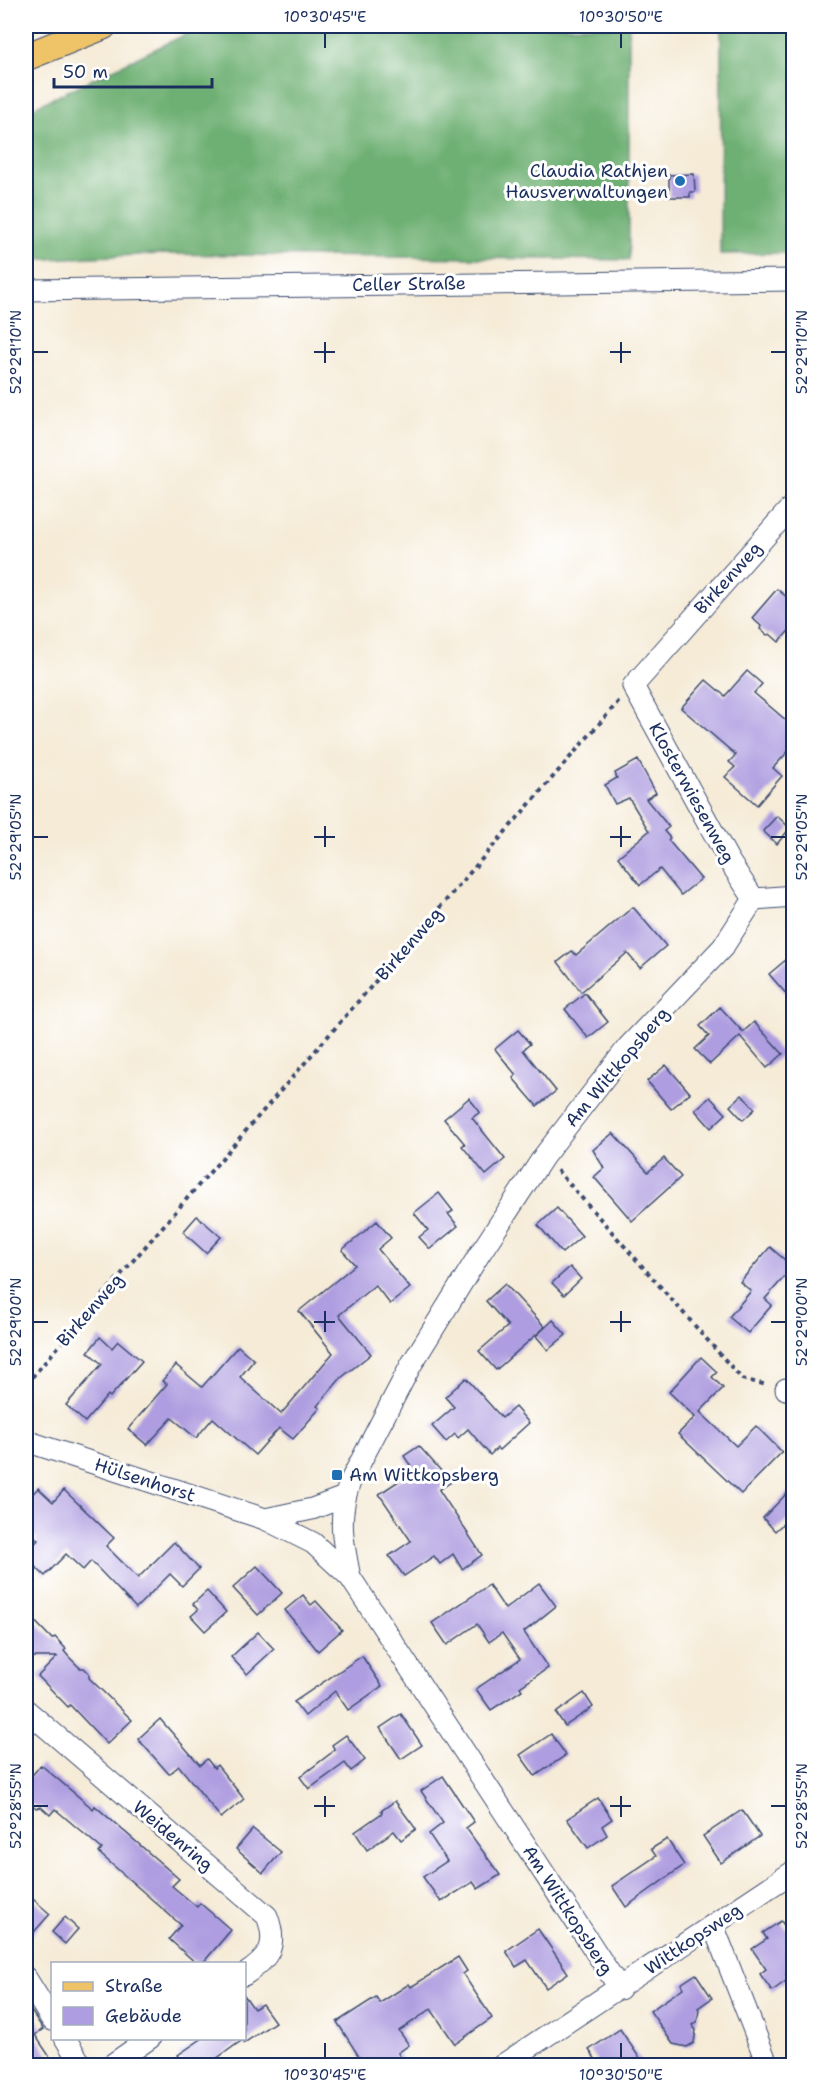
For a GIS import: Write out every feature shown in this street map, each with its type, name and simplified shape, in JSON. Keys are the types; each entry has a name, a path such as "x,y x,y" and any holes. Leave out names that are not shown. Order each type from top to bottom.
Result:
{"main road":[{"path":"26,57 103,26"}],"street":[{"name":"Celler Straße","path":"26,290 794,280"},
{"name":"Birkenweg","path":"633,686 794,504"},
{"name":"Klosterwiesenweg","path":"633,686 729,861 754,899"},
{"path":"754,899 794,896"},
{"name":"Am Wittkopsberg","path":"620,1989 350,1577 341,1532 344,1497 411,1365 544,1156 628,1047 723,947 754,899"},
{"name":"Hülsenhorst","path":"26,1441 265,1519 313,1543 350,1577"},
{"path":"265,1519 312,1509 344,1497"},
{"name":"Weidenring","path":"26,1710 267,1916 272,1930 273,1944 267,1955 246,1974"},
{"name":"Wittkopsweg","path":"501,2066 620,1989 794,1871"},
{"path":"713,1925 768,2066"},
{"path":"26,1978 51,2018"},
{"path":"66,2040 82,2066"},
{"path":"110,2066 147,2040"}],"path":[{"name":"Birkenweg","path":"26,1384 633,686"},
{"path":"544,1156 742,1379 790,1389"}],"green space":[{"path":"203,26 629,26 629,260 161,254 26,260 26,111"},
{"path":"721,26 793,26 793,253 720,254"}],"building":[{"path":"694,174 695,192 690,192 690,197 669,197 669,175"},
{"path":"777,589 794,603 794,625 779,642 760,629 761,626 752,618"},
{"path":"747,671 762,684 754,693 794,727 794,745 773,768 782,776 757,805 725,777 735,767 729,762 736,755 681,708 706,680 725,696"},
{"path":"638,760 656,793 646,799 669,827 664,831 670,838 668,840 701,879 681,895 660,869 640,885 618,857 649,831 629,798 615,804 605,785 617,778 615,773"},
{"path":"777,816 790,828 777,844 763,831"},
{"path":"633,907 666,946 640,968 627,953 581,992 558,962 572,951 576,955"},
{"path":"794,953 794,1003 769,974"},
{"path":"585,993 608,1022 588,1038 565,1009"},
{"path":"720,1007 743,1032 754,1022 783,1054 767,1068 740,1036 710,1064 695,1049 709,1036 700,1026"},
{"path":"518,1030 530,1044 523,1050 556,1091 537,1106 513,1078 516,1075 495,1049"},
{"path":"666,1065 690,1093 671,1109 647,1081"},
{"path":"742,1095 755,1109 743,1120 730,1106"},
{"path":"710,1097 726,1114 711,1128 695,1110"},
{"path":"469,1098 480,1112 472,1118 505,1159 486,1175 462,1146 465,1144 444,1119"},
{"path":"613,1133 648,1172 664,1158 681,1177 632,1221 594,1177 604,1168 593,1150"},
{"path":"439,1193 453,1211 448,1214 458,1226 430,1249 419,1237 428,1230 414,1213"},
{"path":"557,1208 582,1236 562,1253 538,1225"},
{"path":"197,1216 221,1237 206,1253 183,1232"},
{"path":"377,1221 391,1238 378,1249 410,1288 390,1304 375,1285 339,1315 371,1354 341,1378 317,1406 320,1408 293,1439 279,1428 255,1455 213,1418 196,1438 172,1418 147,1445 128,1429 167,1384 162,1381 176,1365 202,1387 238,1346 254,1360 240,1377 281,1414 333,1353 299,1311 355,1265 342,1250"},
{"path":"770,1247 793,1267 765,1299 772,1305 748,1333 729,1317 751,1291 740,1282"},
{"path":"570,1267 581,1279 564,1295 552,1283"},
{"path":"505,1284 545,1327 496,1370 479,1351 508,1326 486,1301"},
{"path":"553,1320 566,1335 548,1350 536,1336"},
{"path":"100,1337 112,1348 118,1341 142,1361 85,1422 66,1405 102,1364 88,1352"},
{"path":"701,1357 717,1372 712,1377 723,1388 700,1412 736,1446 756,1426 782,1452 741,1494 678,1434 695,1417 669,1392"},
{"path":"466,1378 502,1418 515,1407 529,1423 499,1450 497,1448 490,1455 468,1429 458,1438 455,1434 446,1442 432,1426 454,1407 445,1397"},
{"path":"419,1446 451,1482 439,1490 482,1555 462,1569 453,1554 440,1564 434,1556 404,1576 389,1556 411,1541 379,1494 414,1471 404,1456"},
{"path":"794,1486 794,1514 775,1531 763,1518"},
{"path":"38,1488 53,1502 64,1490 114,1538 106,1546 138,1578 174,1542 199,1569 182,1586 170,1574 136,1608 91,1561 83,1570 66,1554 45,1576 26,1558 26,1553 38,1540 26,1528 26,1501"},
{"path":"257,1566 282,1593 258,1615 233,1588"},
{"path":"539,1583 556,1606 524,1632 548,1668 520,1687 522,1690 491,1710 476,1689 520,1659 502,1633 489,1642 477,1624 447,1645 432,1623 489,1585 505,1609"},
{"path":"207,1591 226,1612 205,1631 191,1616 198,1610 193,1604"},
{"path":"303,1595 311,1605 316,1601 342,1630 318,1651 285,1610"},
{"path":"26,1612 52,1639 55,1637 66,1649 64,1651 69,1657 89,1673 89,1678 132,1720 107,1744 70,1705 68,1707 38,1676 57,1657 26,1657"},
{"path":"258,1632 274,1649 247,1674 231,1657"},
{"path":"362,1656 382,1686 348,1710 335,1691 305,1716 294,1702"},
{"path":"584,1693 593,1707 565,1726 556,1713"},
{"path":"401,1714 422,1745 401,1759 380,1728"},
{"path":"160,1719 200,1765 207,1759 214,1768 217,1765 244,1799 221,1818 179,1766 169,1774 138,1739"},
{"path":"551,1734 566,1755 535,1776 520,1755"},
{"path":"346,1735 365,1760 351,1771 345,1763 309,1789 300,1777 335,1750 332,1745"},
{"path":"41,1765 93,1809 95,1806 179,1879 172,1886 197,1907 200,1903 231,1930 204,1962 195,1962 169,1939 181,1925 99,1853 102,1849 55,1809 50,1815 41,1807 36,1808 29,1802 26,1782"},
{"path":"443,1776 474,1822 466,1828 500,1875 478,1889 473,1882 441,1902 423,1877 447,1861 429,1834 443,1823 421,1791"},
{"path":"598,1798 612,1819 602,1826 607,1835 588,1848 567,1819"},
{"path":"395,1801 416,1829 401,1840 394,1831 367,1850 355,1832"},
{"path":"742,1810 760,1836 721,1863 703,1836"},
{"path":"253,1829 281,1852 263,1873 236,1849"},
{"path":"667,1839 684,1865 626,1907 612,1886 656,1856 651,1849"},
{"path":"26,1893 50,1914 26,1941"},
{"path":"65,1917 78,1929 65,1944 52,1932"},
{"path":"781,1921 794,1939 794,1969 786,1974 790,1978 772,1991 760,1974 766,1969 752,1949 767,1939 763,1933"},
{"path":"538,1929 568,1973 546,1988 527,1960 516,1967 506,1951"},
{"path":"458,1957 467,1971 463,1974 492,2018 455,2044 431,2009 399,2031 409,2045 398,2053 406,2066 365,2066 337,2022 376,1997 380,2003 409,1984 411,1987"},
{"path":"696,1974 712,1998 698,2008 697,2022 692,2025 696,2030 694,2043 687,2047 673,2044 650,2011 683,1988 681,1984"},
{"path":"246,1998 254,2009 262,2004 275,2022 244,2043 246,2040"},
{"path":"26,2009 32,2012 43,2029 35,2035 56,2066 26,2066"},
{"path":"620,2029 645,2066 600,2066 589,2050"},
{"path":"200,2040 243,2040 206,2066 185,2066 178,2055"}],"place":[{"name":"Claudia Rathjen Hausverwaltungen","path":"680,181"},
{"name":"Am Wittkopsberg","path":"337,1475"}]}
